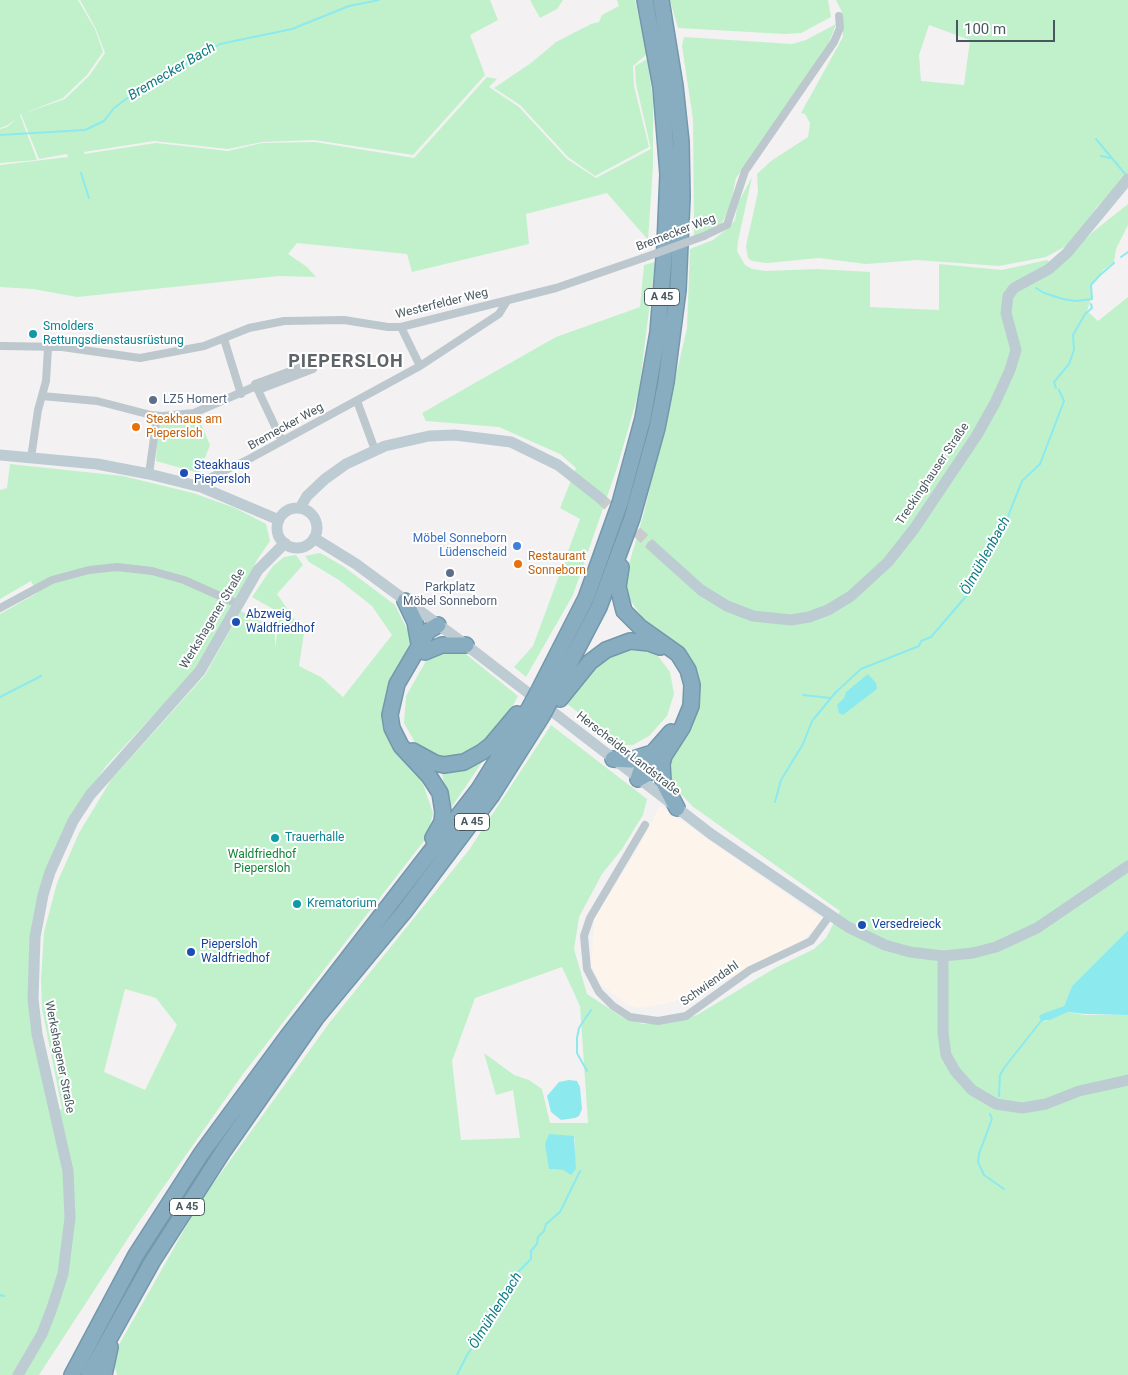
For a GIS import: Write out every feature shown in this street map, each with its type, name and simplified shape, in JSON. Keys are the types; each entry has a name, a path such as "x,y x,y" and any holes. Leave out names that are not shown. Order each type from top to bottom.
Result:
{"highway":[{"name":"A 45","path":"545,694 599,607 632,518 646,473 664,391 678,290 682,197 681,142 645,0"},
{"name":"A 45","path":"89,1375 152,1262 224,1150 316,1018 404,912 492,794 535,715 586,598 614,520 632,461 650,384 663,288 668,201 668,87 660,0"},
{"path":"632,518 619,575 620,604 633,622 678,654 688,670 692,685 689,715 659,754 643,764 638,779"},
{"path":"405,601 415,622 422,648"},
{"path":"438,624 428,631 403,688 397,705 396,716 404,740 415,753 425,759 444,765 473,758 535,715 545,694 606,650 630,641 641,641 659,647 673,657 681,669 686,683 686,697 679,720 659,754 662,764 663,781 677,808"},
{"path":"411,876 438,830 443,812 440,793 401,746 394,732 390,715 397,684 422,648 442,645 466,645"},
{"name":"A 45","path":"72,1375 136,1255 202,1154 287,1037 535,715"},
{"path":"612,759 630,760 659,754"},
{"path":"104,1375 109,1350 121,1317"},
{"path":"62,1375 76,1352 92,1336"}],"main road":[{"name":"Treckinghauser Straße","path":"652,546 701,590 727,606 752,616 791,620 809,617 828,610 851,596 888,562 914,529 977,435 995,403 1010,370 1016,350 1006,314 1008,296 1014,288 1041,274 1060,260 1128,179"},
{"path":"300,508 307,496 346,464 376,450 429,436 455,435 503,440 524,448 558,465 600,498"},
{"path":"0,455 96,464 149,474 201,487 279,520"},
{"path":"300,508 309,512 316,521 317,530 314,538 308,544 298,547 285,543 278,532 279,520 288,510 300,508"},
{"name":"Herscheider Landstraße","path":"314,538 356,564 438,624 711,834 830,915 856,931 885,945 910,952 943,956 985,951 1024,936 1128,866"},
{"name":"Werkshagener Straße","path":"18,1375 42,1334 52,1308 62,1274 70,1218 68,1172 39,1043 33,999 34,946 43,895 60,847 73,821 86,802 106,774 200,670 258,570 285,543"},
{"path":"943,956 943,1033 946,1055 955,1071 972,1090 996,1104 1022,1108 1046,1104 1079,1091 1128,1080"}],"street":[{"name":"Bremecker Weg","path":"201,487 207,479 282,441 420,366 498,314 507,301 556,288 643,258 704,236 727,225 745,172 834,42 840,28 839,16"},
{"name":"Westerfelder Weg","path":"0,346 62,347 140,358 204,346 224,340 249,328 303,319 344,320 388,327 401,327 507,301"},
{"path":"401,327 420,366"},
{"path":"224,340 241,394"},
{"path":"31,458 46,381 48,348"},
{"path":"42,396 97,401 158,416 194,413 228,397 241,394 257,388 313,369 310,364 255,384 257,388 267,410 282,441"},
{"path":"357,401 376,450"},
{"path":"149,474 158,416"},
{"path":"0,608 52,580 89,570 117,567 152,571 184,580 238,604"},
{"name":"Schwiendahl","path":"645,825 590,918 584,936 587,969 599,992 613,1006 630,1017 658,1020 686,1016 750,970 811,940 830,915"}],"shaded area":[{"path":"660,806 822,919 801,943 688,997 664,1004 639,1008 629,1006 602,985 591,966 595,917 635,854"}],"green space":[{"path":"0,0 78,0 95,29 103,52 87,75 63,98 22,114 65,99 89,76 105,53 96,29 80,0 490,0 498,20 470,35 485,75 413,155 314,140 262,142 228,149 154,141 84,152 84,154 156,143 228,151 262,143 315,142 414,158 487,77 497,79 489,87 519,107 567,159 596,178 651,149 636,84 635,66 647,59 653,100 653,166 648,240 607,193 526,214 529,244 412,272 407,254 297,243 288,254 307,267 316,277 279,276 77,297 33,289 0,287 0,165 68,157 67,154 39,159 21,114 37,160 0,163 0,129 7,127 18,118 0,128"},
{"path":"530,0 563,0 557,9 540,18"},
{"path":"617,0 635,0 647,54 633,66 634,86 649,147 595,176 568,157 520,105 494,88 531,63 556,42 591,24 599,22 602,15 619,6"},
{"path":"670,0 828,0 831,17 801,33 785,34 678,28"},
{"path":"836,0 1128,0 1128,175 1096,208 1086,227 1066,246 1046,257 999,266 917,260 866,264 819,258 767,263 752,261 748,258 746,246 758,192 757,174 771,161 808,137 810,123 805,114 801,113 843,37 842,12","holes":["929,25 970,40 964,85 921,81 919,55"]},
{"path":"836,24 827,48 736,178 730,208 720,226 694,236 693,119 682,46 684,37 792,44 806,40"},
{"path":"752,177 737,251 745,265 752,269 766,271 817,269 870,272 870,307 939,310 939,264 1002,270 1047,260 1056,267 1094,231 1128,204 1128,225 1116,249 1114,262 1103,270 1091,285 1091,299 1087,311 1098,321 1128,297 1128,930 1072,986 1064,1006 1049,1012 1044,1022 1068,1012 1085,1015 1128,1015 1128,1375 117,1375 112,1357 200,1202 330,1022 469,850 551,725 647,799 643,815 622,849 602,874 579,917 574,949 587,994 622,1017 643,1024 670,1023 697,1015 775,968 814,949 826,938 840,911 692,806 670,782 669,758 700,704 693,666 676,643 642,617 622,588 644,513 687,328 690,249 713,240 727,229 735,220 738,203","holes":["562,967 580,1006 588,1123 550,1123 542,1089 529,1080 514,1075 484,1053 496,1095 513,1090 520,1138 461,1140 452,1061 475,998","575,1138 575,1169 568,1173 563,1170 549,1169"]},
{"path":"655,262 639,391 617,468 573,595 526,677 514,667 533,646 580,519 560,508 576,468 560,454 499,427 426,421 422,413 556,337 640,307 644,265"},
{"path":"198,417 210,445 199,473 156,461 158,426 161,420"},
{"name":"Waldfriedhof Piepersloh","path":"10,464 123,476 193,493 235,508 266,524 270,541 257,560 215,643 197,668 107,765 91,787 50,863 33,991 57,1110 62,1109 42,1009 41,980 44,932 57,883 79,833 111,780 205,675 241,611 269,626 270,631 275,633 275,648 280,613 252,597 273,566 284,557 296,555 303,565 277,594 304,633 299,666 321,677 343,697 392,635 372,606 339,580 309,562 305,556 320,553 343,566 395,605 412,639 389,687 385,726 421,778 433,813 427,837 243,1074 136,1226 39,1375 0,1375 0,614 37,593 31,581 0,599 0,490 7,488","holes":["125,989 156,998 177,1025 145,1090 104,1072"]},
{"path":"636,648 658,656 670,672 674,694 667,716 649,736 633,745 620,745 566,703 590,672 613,654"},
{"path":"462,651 518,696 483,761 449,811 442,773 418,748 404,723 406,696 426,661 443,652"}],"water":[{"path":"868,674 876,683 877,689 843,715 839,713 837,705 844,698 846,692"},
{"path":"1128,930 1128,1015 1068,1012 1050,1020 1041,1021 1039,1016 1042,1014 1064,1006 1072,986"},
{"path":"577,1081 580,1087 582,1109 579,1116 561,1120 551,1112 547,1096 559,1082"},
{"path":"549,1134 574,1136 576,1169 571,1175 563,1170 549,1169 545,1144"}],"waterway":[{"name":"Bremecker Bach","path":"0,135 85,130 104,121 114,108 126,99 220,44 292,29 349,6 379,0"},
{"path":"1096,139 1126,175"},
{"path":"1101,156 1110,158"},
{"path":"81,173 89,198"},
{"name":"Ölmühlenbach","path":"1121,257 1128,252"},
{"name":"Ölmühlenbach","path":"1092,298 1091,285 1114,263"},
{"path":"1036,288 1044,293 1063,299 1075,301 1092,299"},
{"name":"Ölmühlenbach","path":"1056,388 1054,382 1069,364 1074,350 1073,335 1085,314 1092,308 1091,304"},
{"name":"Ölmühlenbach","path":"775,802 781,780 803,744 812,721 836,692 861,669 919,646 921,641 931,637 968,594 989,548 1005,524 1022,481 1040,464 1064,401 1059,390"},
{"path":"0,697 41,676"},
{"path":"803,695 830,698"},
{"name":"Ölmühlenbach","path":"587,1071 577,1053 577,1038 579,1028 591,1010"},
{"path":"999,1096 1000,1075 1041,1021"},
{"path":"990,1114 992,1119 979,1154 978,1162 984,1175 1004,1189"},
{"name":"Ölmühlenbach","path":"457,1375 467,1355 488,1326 514,1276 531,1259 531,1251 537,1244 538,1237 544,1231 546,1224 560,1212 580,1171"},
{"path":"0,1295 4,1296"}],"tunnel":[{"path":"600,498 652,546"}],"place":[{"name":"Smolders Rettungsdienstausrüstung","path":"33,334"},
{"name":"LZ5 Homert","path":"153,400"},
{"name":"Steakhaus am Piepersloh","path":"136,427"},
{"name":"Steakhaus Piepersloh","path":"184,473"},
{"name":"Möbel Sonneborn Lüdenscheid","path":"517,546"},
{"name":"Restaurant Sonneborn","path":"518,564"},
{"name":"Parkplatz Möbel Sonneborn","path":"450,573"},
{"name":"Abzweig Waldfriedhof","path":"236,622"},
{"name":"Trauerhalle","path":"275,838"},
{"name":"Krematorium","path":"297,904"},
{"name":"Versedreieck","path":"862,925"},
{"name":"Piepersloh Waldfriedhof","path":"191,952"}],"district":[{"name":"PIEPERSLOH","path":"346,362"}]}
